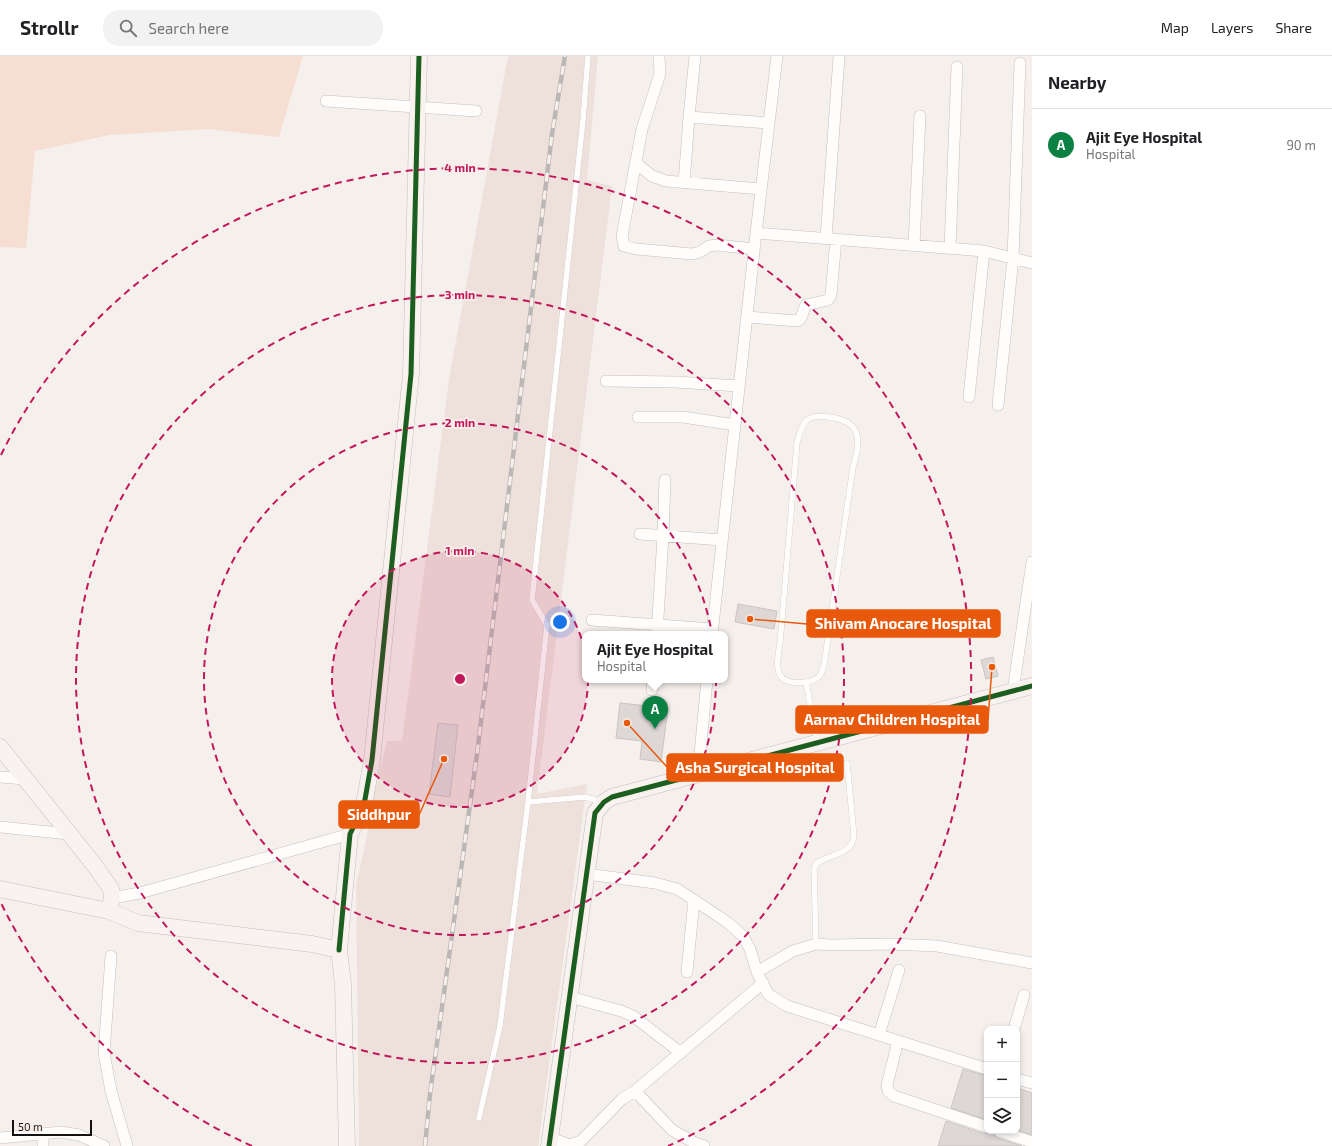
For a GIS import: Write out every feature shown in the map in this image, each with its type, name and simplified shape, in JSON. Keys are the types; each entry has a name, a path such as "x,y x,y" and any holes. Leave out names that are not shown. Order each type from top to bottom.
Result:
{"street":[{"path":"347,1146 343,984 339,950 350,834 364,805 372,760 410,382 419,56"},
{"path":"659,56 660,74 642,129 622,236 624,246 636,249 692,254 700,252 709,246 718,245 754,249"},
{"path":"684,183 695,56"},
{"path":"592,620 657,629 713,631 754,249 777,56"},
{"path":"747,317 798,321 802,317 806,305 828,300 831,295 831,239 839,57"},
{"path":"998,406 1013,258 1020,63"},
{"path":"950,248 957,67"},
{"path":"326,101 476,111"},
{"path":"914,246 920,116"},
{"path":"689,117 769,123"},
{"path":"636,163 652,176 666,181 761,189"},
{"path":"756,233 984,251 1032,262"},
{"path":"969,397 984,251"},
{"path":"606,381 676,382 739,386"},
{"path":"638,417 683,417 735,424"},
{"path":"657,629 665,480"},
{"path":"640,534 722,540"},
{"path":"1013,692 1032,562"},
{"path":"698,775 708,683"},
{"path":"763,983 635,1091 622,1099 581,1141 570,1145 549,1142 595,813 604,802 612,796 698,775 1032,686"},
{"path":"0,747 111,889 110,905"},
{"path":"0,778 25,779"},
{"path":"0,827 69,834"},
{"path":"110,905 140,893 350,834"},
{"path":"587,874 655,883 678,889 727,922 743,936 750,949 768,994 787,1006 984,1068"},
{"path":"0,889 110,905 138,923 312,944 339,950"},
{"path":"687,972 694,900"},
{"path":"758,972 793,951 816,944 831,946 890,944 937,946 1032,963"},
{"path":"111,956 104,1052 111,1091 127,1146"},
{"path":"879,1035 899,970"},
{"path":"1015,1026 1024,995"},
{"path":"570,997 621,1011 633,1016 681,1053"},
{"path":"898,1041 887,1085 888,1091 894,1096 984,1126"},
{"path":"1020,1080 1032,1083"},
{"path":"635,1091 672,1130 695,1143 704,1146"},
{"path":"0,1138 61,1132 79,1135 104,1146"},
{"path":"43,1134 43,1146"},
{"path":"1008,1134 1032,1142"}],"lane":[{"path":"479,1118 500,1026 528,802 547,625 532,600 583,120 588,56"},
{"path":"828,416 847,422 855,429 857,450 852,474 824,665 821,674 815,680 806,682 794,684 784,680 778,673 777,665 797,443 802,427 807,421 814,417 828,416"},
{"path":"806,682 817,743"},
{"path":"816,944 814,868 816,863 848,850 853,843 854,836 847,763"},
{"path":"528,802 585,797 604,802"}],"shaded area":[{"path":"0,56 303,56 279,137 208,129 110,135 35,151 26,248 0,247"},
{"path":"508,56 598,56 587,180 612,186 537,794 587,784 538,1146 359,1146 356,886 370,821 374,793 387,741 402,741 449,379"}],"building":[{"path":"738,604 777,611 774,629 735,622"},
{"path":"993,657 998,676 986,679 981,660"},
{"path":"620,703 668,708 661,762 640,759 642,741 616,738"},
{"path":"438,723 458,725 450,797 429,794"},
{"path":"963,1069 984,1075 984,1119 951,1108"},
{"path":"1020,1089 1032,1093 1032,1135 1020,1131"},
{"path":"946,1121 984,1134 993,1134 997,1138 1022,1146 938,1146"}],"railway":[{"path":"425,1146 430,1094 477,754 552,134 565,56"}],"cycle path":[{"path":"339,950 350,834 364,805 372,760 411,374 419,56"},
{"path":"549,1146 595,813 604,802 612,797 1032,686"}],"place":[{"name":"Shivam Anocare Hospital","path":"750,619"},
{"name":"Aarnav Children Hospital","path":"992,667"},
{"name":"Asha Surgical Hospital","path":"627,723"},
{"name":"Ajit Eye Hospital","path":"655,729"},
{"name":"Siddhpur","path":"444,759"}]}
